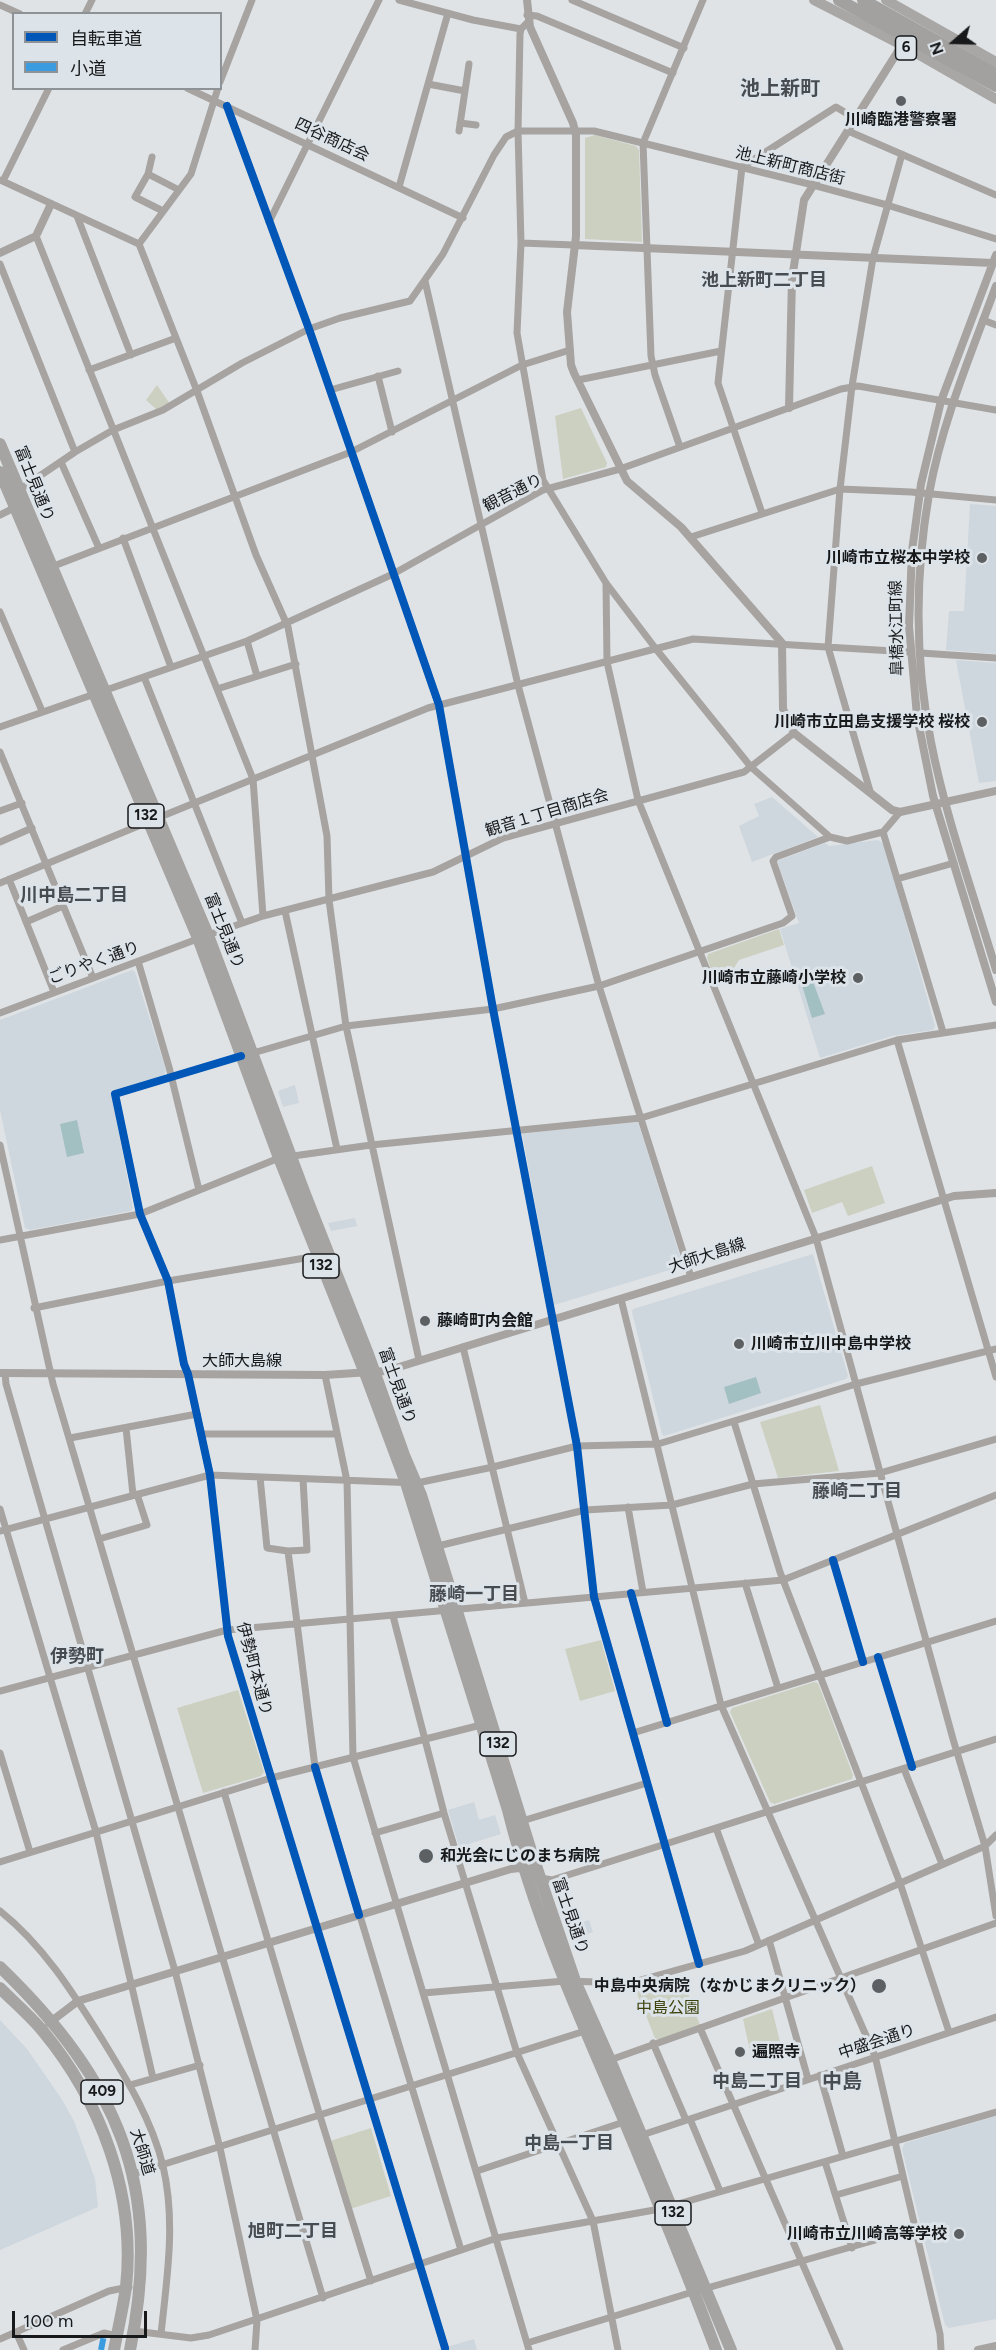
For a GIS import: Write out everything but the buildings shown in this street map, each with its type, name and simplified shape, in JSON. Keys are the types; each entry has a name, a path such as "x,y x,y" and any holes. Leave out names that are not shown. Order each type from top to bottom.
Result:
{"highway":[{"path":"839,0 996,86"},
{"path":"863,0 996,74"},
{"name":"富士見通り","path":"0,444 99,692"},
{"name":"富士見通り","path":"0,472 99,692 203,937 285,1157 411,1483 438,1546 451,1610 481,1725 524,1870 570,1981 610,2060 636,2137 665,2208 701,2291 731,2350"},
{"name":"富士見通り","path":"285,1157 317,1256 369,1373"},
{"name":"富士見通り","path":"411,1483 522,1821 585,2031 624,2122 636,2137"},
{"name":"大師道","path":"0,1967 46,2025 92,2103 114,2162 122,2194 127,2258 126,2287 114,2350"},
{"name":"大師道","path":"0,1988 77,2053 103,2095 123,2142 133,2174 141,2223 140,2289 130,2350"},
{"name":"富士見通り","path":"701,2291 716,2350"}],"main road":[{"name":"6","path":"814,0 902,45 996,99"},
{"name":"6","path":"885,0 996,62"}],"street":[{"path":"222,77 252,0"},
{"path":"269,222 379,0"},
{"path":"399,0 522,29"},
{"path":"527,0 528,18 575,131 576,209 567,304 571,365 620,469 634,488 681,526 782,643 783,709 794,733 892,810 900,812 996,791"},
{"path":"572,0 684,48"},
{"path":"680,447 653,364 643,143 703,0"},
{"path":"0,5 16,12"},
{"path":"399,187 448,13"},
{"path":"673,73 537,16 528,18 522,29 518,131 521,243 517,333 538,459 548,489 606,583 751,767 830,837 847,841 883,832 900,812"},
{"path":"789,408 794,255 801,210 807,193 902,45"},
{"path":"469,64 460,127 476,125"},
{"path":"428,84 465,91"},
{"path":"48,90 1,180 139,244 197,391 235,498 288,627 327,836 329,900 346,1026 419,1360"},
{"name":"四谷商店会","path":"191,90 463,218"},
{"path":"139,244 193,170 217,90"},
{"path":"227,106 309,329 439,705 493,1009 577,1446 594,1597 699,1964"},
{"path":"762,513 718,383 742,168 836,107 856,119"},
{"path":"0,515 15,509 19,489 113,430 163,410 242,363 309,329 340,318 410,301 425,281 463,218 494,154 507,137 518,131"},
{"name":"池上新町商店街","path":"518,131 594,131 813,185 996,239"},
{"path":"848,131 996,195"},
{"path":"870,792 828,646 840,489 852,386 873,258 902,154"},
{"path":"152,157 148,174 135,196 163,211"},
{"path":"148,174 178,190"},
{"path":"0,253 36,236 51,204"},
{"path":"77,216 130,355"},
{"path":"36,236 253,779 263,916"},
{"path":"521,243 873,258 994,259"},
{"name":"皐橋水江町線","path":"994,259 941,401 919,493 909,590 910,652 917,716 935,805 996,1002"},
{"path":"0,264 75,452"},
{"path":"425,281 518,685 599,986 691,1277"},
{"name":"皐橋水江町線","path":"996,286 952,404 929,495 918,623 924,696 931,743 946,802 996,970"},
{"path":"983,320 996,325"},
{"path":"89,370 176,338"},
{"path":"51,567 351,452 522,365 570,350"},
{"path":"578,380 721,351"},
{"path":"330,390 398,371"},
{"path":"378,376 392,432"},
{"name":"観音通り","path":"0,727 247,641 393,574 548,489 620,469 852,386 996,410"},
{"path":"61,462 99,548"},
{"path":"691,537 840,489 996,500"},
{"path":"123,538 171,667"},
{"path":"606,583 607,662 638,800 816,1238 926,1642 985,1846 996,1916"},
{"path":"0,612 42,711"},
{"path":"0,883 439,705 693,639 910,652"},
{"path":"247,641 257,676"},
{"path":"921,653 996,658"},
{"path":"217,689 296,664"},
{"path":"144,677 242,923"},
{"name":"観音１丁目商店会","path":"203,937 263,916 433,872 503,838 744,772 794,733"},
{"path":"0,752 93,978"},
{"path":"0,811 22,803"},
{"path":"0,842 32,828"},
{"path":"883,832 943,1032"},
{"path":"172,1076 346,1026 493,1009 599,986 783,923 791,918 791,912 773,861 776,857 830,837"},
{"path":"897,879 954,862"},
{"path":"9,879 54,992"},
{"path":"26,922 63,906"},
{"path":"285,911 337,1149"},
{"name":"ごりやく通り","path":"0,1013 203,937"},
{"path":"138,961 172,1076 199,1190"},
{"path":"0,1240 140,1214 285,1157 371,1144 641,1118 897,1040 996,1024"},
{"path":"897,1040 943,1200 992,1349 996,1377"},
{"name":"伊勢町本通り","path":"172,1076 115,1094 140,1214 168,1281 184,1364 189,1374 210,1475 227,1630 445,2348"},
{"path":"0,1145 34,1308 50,1369 323,2298"},
{"name":"大師大島線","path":"2,1373 50,1369 189,1374 369,1373 464,1347 954,1196 996,1193"},
{"path":"34,1308 168,1281 317,1256"},
{"path":"621,1299 721,1705 875,2056 940,2334 940,2350"},
{"path":"464,1347 525,1603"},
{"path":"3,1530 210,1475 411,1483 494,1467 577,1446 658,1444 856,1384 992,1349"},
{"path":"2,1373 176,1971 220,2148 256,2320 255,2350"},
{"path":"324,1375 347,1481 353,1757 528,2347 611,2317 914,2229"},
{"path":"70,1438 197,1414"},
{"path":"734,1422 783,1580 900,1883 949,2032"},
{"path":"99,1539 147,1525 135,1494 126,1428"},
{"path":"201,1434 337,1434"},
{"path":"438,1546 585,1510 672,1504 753,1484 880,1473 996,1439"},
{"path":"260,1478 267,1548 288,1551 307,1550 303,1479"},
{"path":"0,1691 227,1630 783,1580 996,1495"},
{"path":"628,1508 643,1592"},
{"path":"0,1509 3,1530 51,1677 96,1832 153,2078"},
{"path":"288,1551 315,1767 460,2250"},
{"path":"832,1560 863,1662"},
{"path":"745,1583 778,1688"},
{"path":"631,1593 667,1723"},
{"path":"393,1616 444,1813 516,2053 593,2221 618,2350"},
{"path":"633,1733 926,1642 996,1623"},
{"path":"878,1657 908,1768 942,1864"},
{"path":"0,1862 271,1778 481,1725"},
{"path":"46,2025 78,2001 466,1882 511,1869 524,1870 540,1878 552,1880 996,1739"},
{"path":"0,1754 30,1852"},
{"path":"522,1821 646,1783"},
{"path":"224,1792 371,2282"},
{"path":"375,1833 444,1813"},
{"path":"716,1828 759,1945"},
{"path":"423,1993 570,1981 630,1983 734,1955 985,1846 996,1835"},
{"path":"0,1911 15,1923 51,1964 78,2001 130,2085 146,2119 163,2165 171,2225 161,2334"},
{"path":"610,2060 996,1923"},
{"path":"769,1940 808,2079"},
{"name":"中盛会通り","path":"636,2137 996,2017"},
{"path":"700,2028 840,2350"},
{"path":"133,2174 585,2031"},
{"path":"653,2043 720,2191"},
{"path":"130,2085 200,2065"},
{"path":"820,2075 843,2156"},
{"path":"134,2331 191,2338 200,2337 371,2282 497,2238 665,2208 996,2112"},
{"path":"477,2171 624,2122"},
{"path":"825,2162 852,2248"},
{"path":"836,2195 903,2176"},
{"path":"0,2339 109,2292 126,2287 140,2289"},
{"path":"16,2332 24,2350"},
{"path":"63,2350 104,2333 117,2336"},
{"path":"978,2350 996,2346"}],"shaded area":[{"name":"川崎市立桜本中学校","path":"970,504 996,506 996,654 946,650 949,611 964,611"},
{"name":"川崎市立田島支援学校 桜校","path":"956,660 996,663 996,781 979,783"},
{"path":"772,797 818,837 752,862 739,826 759,816 754,804"},
{"name":"川崎市立藤崎小学校","path":"878,840 884,844 935,1026 933,1030 892,1036 820,1058 780,929 799,923 777,861 825,843 829,846"},
{"path":"132,970 135,972 166,1070 164,1075 111,1091 133,1208 131,1211 30,1230 25,1228 0,1110 0,1020"},
{"path":"295,1085 299,1103 283,1107 278,1091"},
{"path":"638,1122 683,1266 554,1305 522,1133"},
{"path":"355,1218 357,1226 331,1231 328,1223"},
{"name":"川崎市立川中島中学校","path":"813,1254 848,1376 846,1379 664,1436 633,1309"},
{"path":"474,1802 479,1820 495,1815 501,1834 459,1847 448,1810"},
{"path":"589,1920 593,1932 570,1940 566,1927"},
{"path":"0,2020 27,2049 74,2121 95,2179 98,2207 0,2250"},
{"name":"川崎市立川崎高等学校","path":"996,2116 996,2319 949,2328 945,2325 902,2149 905,2143"},
{"path":"474,2339 477,2350 436,2350"}],"green space":[{"path":"595,135 636,146 639,150 642,242 585,239 585,138"},
{"path":"157,385 170,404 157,410 146,400"},
{"path":"581,408 607,463 606,467 563,479 555,416"},
{"path":"779,929 784,945 739,960 734,968 713,975 707,958 708,954"},
{"path":"872,1166 885,1203 848,1216 842,1202 812,1213 804,1190"},
{"path":"820,1405 839,1471 778,1478 760,1422"},
{"path":"601,1640 615,1691 580,1701 565,1649"},
{"path":"814,1682 818,1683 853,1775 852,1779 774,1804 770,1802 730,1712 732,1708"},
{"path":"238,1690 264,1772 261,1776 203,1793 177,1708"},
{"name":"中島公園","path":"681,1975 700,2025 659,2040 655,2038 636,1991 637,1987"},
{"path":"772,2009 782,2050 752,2060 743,2019"},
{"path":"371,2128 391,2196 350,2209 330,2141"}],"water":[{"path":"813,982 825,1014 812,1018 802,985"},
{"path":"77,1120 84,1153 67,1157 60,1124"},
{"path":"756,1377 761,1393 729,1404 724,1387"}],"marked path":[{"path":"101,2350 104,2335"}],"cycle path":[{"path":"227,106 309,329 439,705 493,1009 577,1446 594,1597 699,1964"},
{"path":"241,1056 115,1094 140,1214 168,1281 184,1364 210,1475 228,1636 445,2348"},
{"path":"833,1560 863,1662"},
{"path":"631,1593 667,1723"},
{"path":"878,1657 912,1767"},
{"path":"315,1767 359,1915"}],"place":[{"name":"川崎臨港警察署","path":"901,101"},
{"name":"川崎市立桜本中学校","path":"982,558"},
{"name":"川崎市立田島支援学校 桜校","path":"982,722"},
{"name":"川崎市立藤崎小学校","path":"858,978"},
{"name":"藤崎町内会館","path":"425,1321"},
{"name":"川崎市立川中島中学校","path":"739,1344"},
{"name":"和光会にじのまち病院","path":"426,1856"},
{"name":"中島中央病院（なかじまクリニック）","path":"879,1986"},
{"name":"遍照寺","path":"740,2052"},
{"name":"川崎市立川崎高等学校","path":"959,2234"}],"district":[{"name":"池上新町","path":"780,89"},
{"name":"池上新町二丁目","path":"764,281"},
{"name":"川中島二丁目","path":"74,896"},
{"name":"藤崎二丁目","path":"857,1492"},
{"name":"藤崎一丁目","path":"474,1595"},
{"name":"伊勢町","path":"77,1657"},
{"name":"中島二丁目","path":"757,2082"},
{"name":"中島","path":"842,2082"},
{"name":"中島一丁目","path":"569,2144"},
{"name":"旭町二丁目","path":"293,2232"}]}
